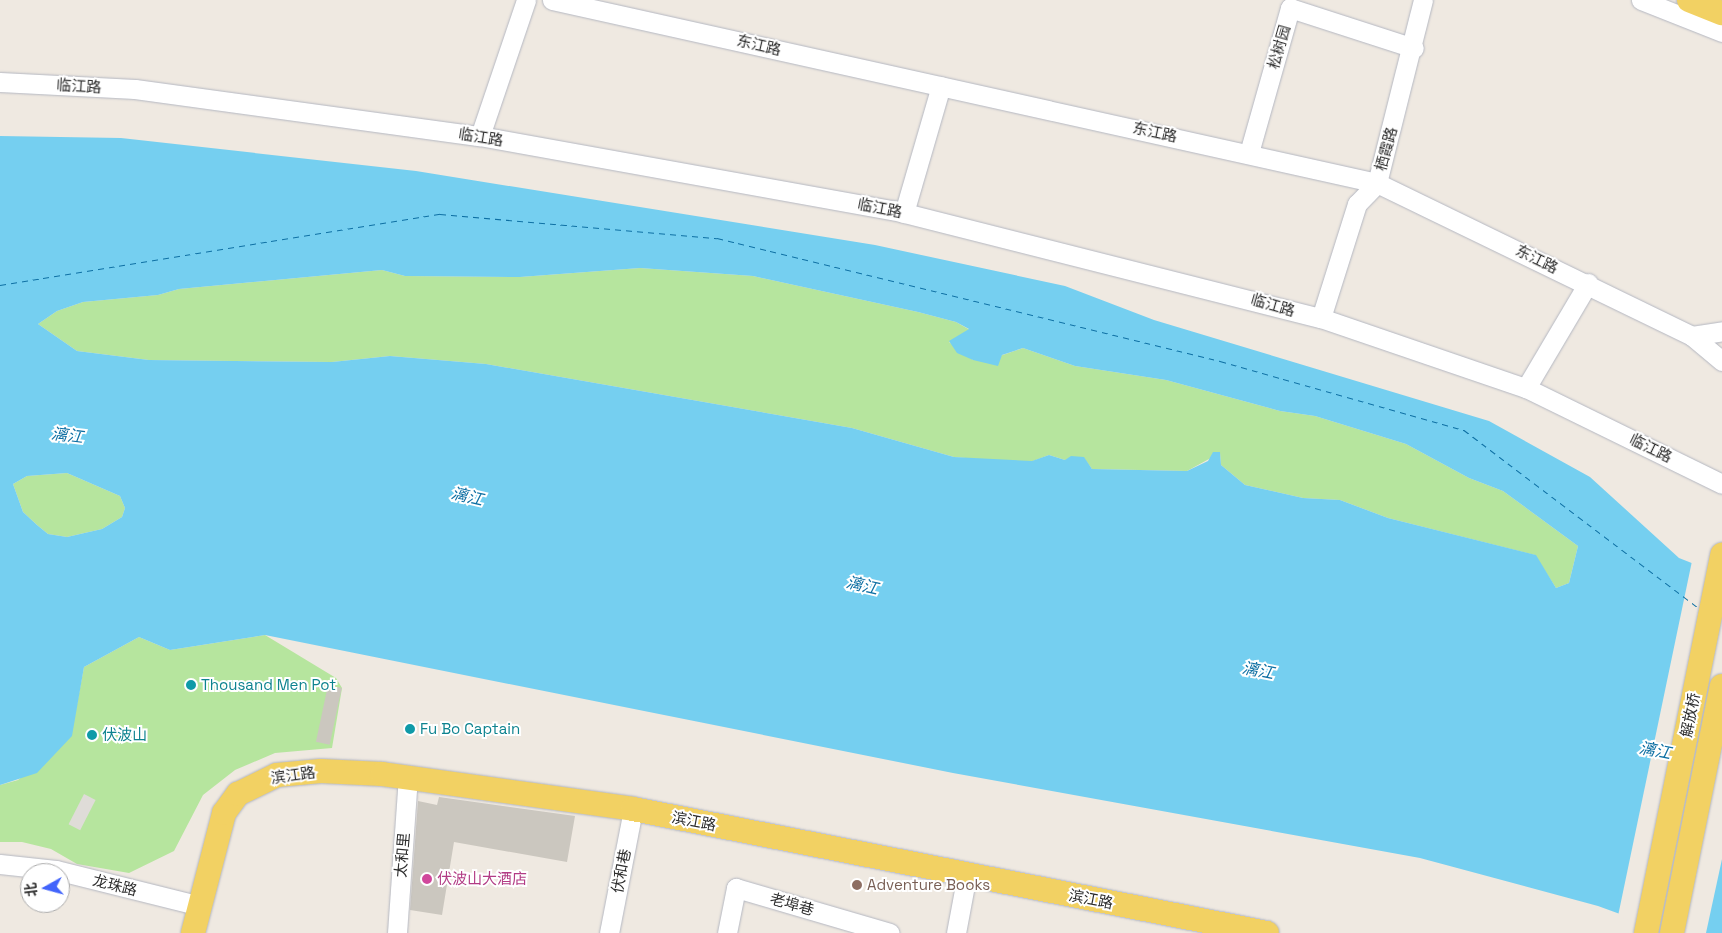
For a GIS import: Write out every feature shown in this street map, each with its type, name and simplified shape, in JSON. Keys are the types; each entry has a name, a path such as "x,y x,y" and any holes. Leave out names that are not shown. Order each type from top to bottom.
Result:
{"main road":[{"path":"1689,0 1722,13"},
{"name":"解放桥","path":"1646,933 1722,555"},
{"name":"解放桥","path":"1672,933 1722,686"},
{"name":"滨江路","path":"193,933 224,813 238,794 254,783 300,772 408,778 633,809 1267,933"}],"street":[{"path":"480,136 526,0"},
{"name":"东江路","path":"552,0 1249,153 1382,185 1692,336 1722,361"},
{"name":"栖霞路","path":"1382,185 1414,48 1423,0"},
{"name":"栖霞路","path":"1321,318 1357,204 1382,185 1433,0"},
{"path":"1641,0 1722,32"},
{"name":"松树园","path":"1249,153 1290,8 1414,48"},
{"name":"临江路","path":"0,82 135,89 480,136 904,213 1321,318 1526,388 1722,484"},
{"path":"904,213 940,86"},
{"path":"1526,388 1588,284"},
{"path":"1692,336 1722,331"},
{"name":"太和里","path":"397,933 408,778"},
{"name":"伏和巷","path":"609,933 633,809"},
{"name":"龙珠路","path":"0,864 56,870 200,906"},
{"path":"956,933 967,874"},
{"name":"老埠巷","path":"727,933 736,888 890,933"}],"green space":[{"path":"640,268 753,276 918,312 956,322 970,330 949,342 973,360 988,360 1023,348 1075,366 1166,380 1280,411 1315,416 1406,444 1469,478 1503,491 1578,546 1569,583 1556,588 1535,555 1388,518 1340,500 1303,498 1245,485 1221,465 1220,453 1187,471 1092,469 1084,458 1065,460 1049,455 1033,461 1001,461 954,457 852,428 486,364 390,356 332,362 149,360 77,351 38,324 57,311 83,302 158,295 179,289 382,270 405,276 520,277"},
{"path":"67,473 120,496 125,508 122,517 102,529 67,537 48,534 23,512 13,484 27,476"},
{"path":"265,635 336,678 342,688 332,748 275,753 235,770 203,795 174,851 129,873 77,864 51,849 22,842 0,842 0,785 18,780 71,736 84,667 139,637 170,650"}],"shaded area":[{"path":"84,794 96,800 80,830 69,824"}],"water":[{"name":"漓江","path":"0,136 121,138 416,171 875,245 1065,286 1154,320 1489,421 1590,477 1679,558 1722,575 1722,933 1672,933 1598,906 1420,858 953,773 265,635 170,650 139,637 84,667 72,736 37,773 0,785","holes":["640,268 753,276 918,312 956,322 969,329 949,341 957,353 973,360 998,366 1002,355 1023,348 1075,366 1166,380 1280,411 1315,416 1406,444 1469,478 1503,491 1578,546 1569,583 1556,588 1536,555 1388,518 1340,500 1303,498 1245,485 1221,465 1220,452 1213,452 1208,461 1187,471 1092,469 1084,457 1071,456 1065,460 1049,455 1032,461 954,457 852,428 486,364 390,356 332,362 149,360 77,351 38,324 57,311 83,302 158,295 179,289 382,270 405,276 520,277","67,473 120,496 125,508 122,517 102,529 67,537 48,534 23,512 13,484 27,476"]}],"pier":[{"path":"1692,561 1722,572 1722,859 1706,933 1665,933 1618,916"}],"building":[{"path":"328,685 342,688 330,745 316,742"},
{"name":"伏波山大酒店","path":"439,797 575,816 567,862 454,842 442,915 410,910 418,801 437,805"}],"ferry route":[{"path":"0,285 440,214 717,238 1220,361 1464,430 1700,609"}],"place":[{"name":"Thousand Men Pot","path":"191,685"},
{"name":"Fu Bo Captain","path":"410,729"},
{"name":"伏波山","path":"92,735"},
{"name":"伏波山大酒店","path":"427,879"},
{"name":"Adventure Books","path":"857,885"}]}
